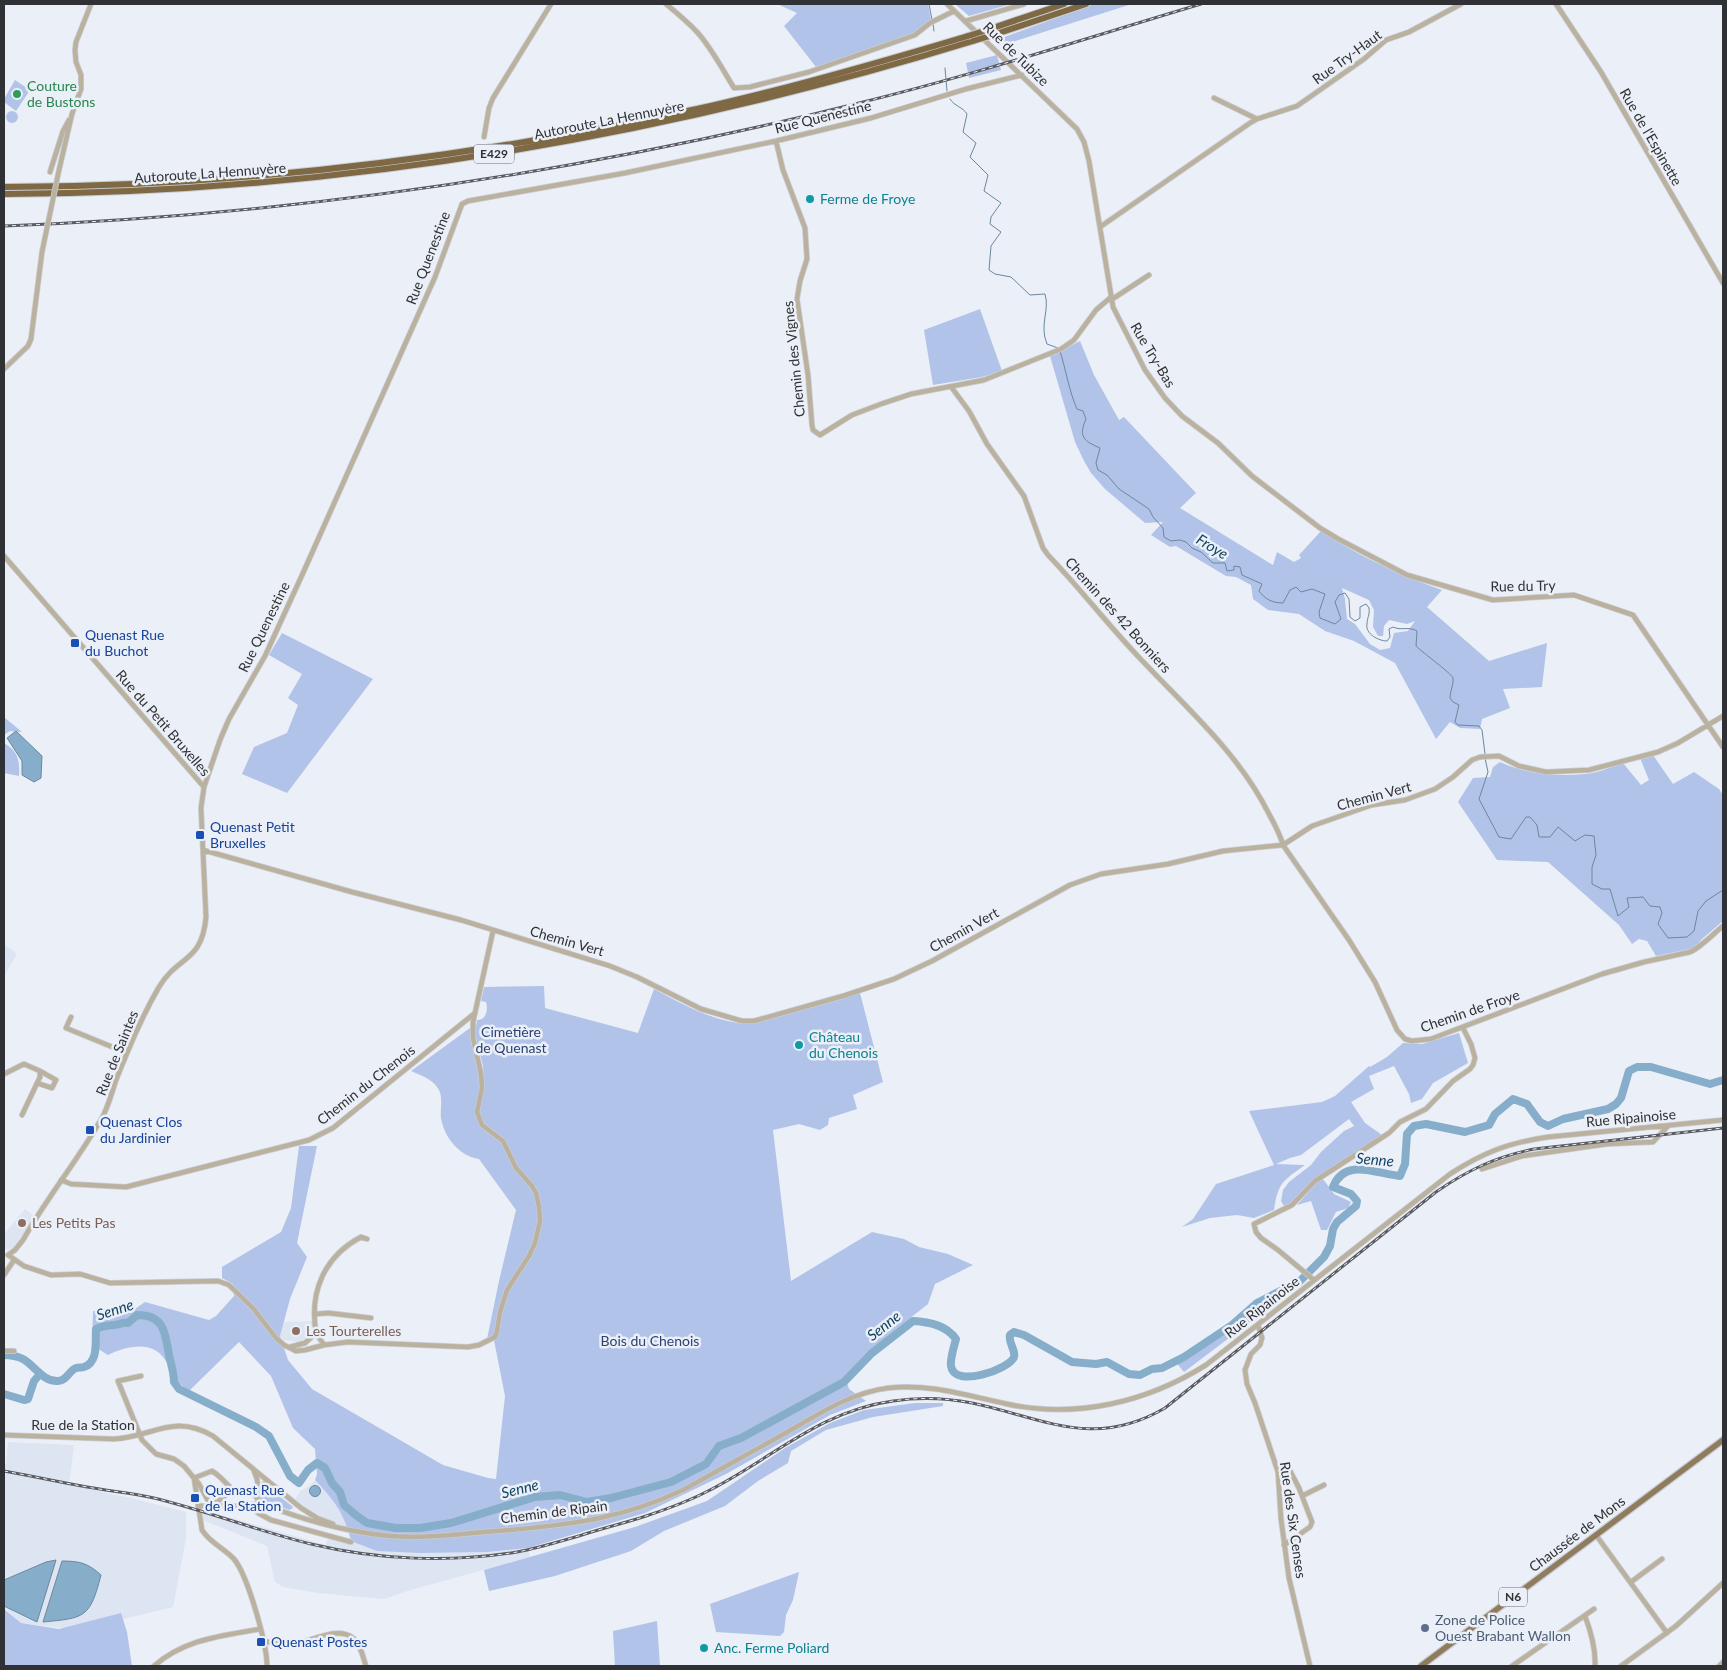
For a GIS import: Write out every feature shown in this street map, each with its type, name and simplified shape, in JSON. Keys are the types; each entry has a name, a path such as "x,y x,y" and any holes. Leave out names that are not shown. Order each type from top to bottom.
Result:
{"highway":[{"name":"Autoroute La Hennuyère","path":"4,187 235,178 333,169 518,144 596,130 752,96 968,36 1064,4"},
{"name":"Autoroute La Hennuyère","path":"4,194 128,191 333,176 518,151 752,103 886,68 1086,4"}],"main road":[{"name":"Chaussée de Mons","path":"1421,1666 1723,1440"}],"street":[{"path":"4,369 28,346 32,339 42,252 72,114 81,89 82,81 76,62 76,42 91,4"},
{"path":"484,137 489,108 493,98 550,4"},
{"path":"666,4 686,20 698,33 734,88 750,87 809,72 915,35 932,22 954,11"},
{"name":"Rue de Tubize","path":"947,4 1070,121"},
{"path":"966,21 1024,4"},
{"path":"1448,4 1449,10"},
{"name":"Rue Try-Haut","path":"1100,227 1257,119 1297,106 1364,59 1386,40 1409,32 1461,4"},
{"name":"Rue de l'Espinette","path":"1556,4 1602,72 1723,283"},
{"name":"Rue Quenestine","path":"203,850 202,808 204,787 224,729 274,638 436,277 462,204 468,200 625,173 776,141 871,118 966,89 1022,75"},
{"path":"1214,98 1257,119"},
{"path":"50,172 63,131 72,114"},
{"name":"Rue Try-Bas","path":"1070,121 1084,142 1100,227 1110,298 1120,322 1141,363 1165,398 1182,416 1218,443 1231,456"},
{"name":"Chemin des Vignes","path":"776,141 783,170 804,228 807,259 800,281 798,299 813,430 820,435 852,415 881,404 911,394 952,388"},
{"path":"952,388 995,376 1059,350 1074,340 1096,310 1110,298 1114,298 1149,275"},
{"name":"Chemin des 42 Bonniers","path":"952,388 969,411 987,444 1024,496 1043,548 1048,555 1086,595 1134,652 1230,753 1262,800 1283,846"},
{"name":"Rue du Try","path":"1231,456 1252,476 1320,528 1407,574 1492,600 1574,595 1633,615 1723,747"},
{"name":"Rue du Petit Bruxelles","path":"4,556 204,787"},
{"name":"Chemin Vert","path":"203,850 342,890 445,916 625,971 701,1008 742,1021 754,1020 894,980 1086,879 1113,872 1185,861 1223,851 1283,846 1312,826 1372,805 1405,800 1435,789 1453,777 1472,760 1480,757 1499,756 1519,766 1546,772 1589,770 1658,752 1678,743 1723,716"},
{"name":"Chemin de Froye","path":"1283,846 1349,940 1375,982 1397,1030 1402,1036 1412,1041 1463,1028 1602,974 1696,950 1723,926"},
{"name":"Rue de Saintes","path":"6,1255 15,1250 23,1240 102,1117 147,1009 160,985 170,972 194,953 200,944 206,917 203,850"},
{"path":"6,1255 24,1266 51,1275 80,1274 110,1283 218,1281 229,1285 248,1302 276,1338 296,1351 324,1345 357,1342 468,1347 479,1345 495,1337 507,1290 535,1243 540,1221 540,1206 536,1194 516,1168 503,1140 482,1124 479,1118 478,1112 482,1088 481,1074 472,1031 494,931"},
{"name":"Chemin du Chenois","path":"61,1180 71,1184 126,1186 309,1140 333,1128 475,1013"},
{"path":"71,1017 66,1028 128,1054"},
{"path":"1312,1279 1261,1238 1256,1232 1254,1224 1292,1205 1320,1177 1382,1138 1400,1122 1426,1109 1453,1080 1470,1070 1474,1058 1471,1044 1463,1028"},
{"path":"4,1074 24,1064 56,1080 52,1088 37,1083"},
{"path":"22,1115 37,1083 40,1071"},
{"name":"Rue Ripainoise","path":"795,1427 856,1396 887,1388 905,1386 949,1391 1030,1408 1069,1410 1109,1405 1149,1394 1206,1365 1312,1279 1450,1174 1480,1155 1522,1141 1723,1120"},
{"path":"1482,1169 1522,1156 1607,1144 1652,1142 1668,1126"},
{"path":"324,1345 316,1333 316,1314 318,1290 326,1268 339,1252 350,1243 361,1237 367,1239"},
{"path":"4,1275 14,1260"},
{"path":"316,1314 328,1313 371,1318"},
{"name":"Rue des Six Censes","path":"1258,1324 1262,1338 1260,1345 1251,1354 1245,1370 1247,1384 1278,1472 1284,1545 1289,1578 1310,1666"},
{"path":"289,1348 306,1343 316,1333"},
{"path":"4,1351 14,1351"},
{"path":"139,1434 118,1381 141,1376"},
{"name":"Chemin de Ripain","path":"139,1434 173,1426 197,1428 214,1436 298,1505 317,1518 356,1530"},
{"name":"Chemin de Ripain","path":"260,1503 314,1522 396,1536 429,1536 570,1524 598,1520 635,1510 683,1490 795,1427"},
{"name":"Rue de la Station","path":"4,1435 114,1439 139,1434 152,1451 179,1462 194,1478 211,1506"},
{"path":"252,1468 257,1479 256,1499 260,1503"},
{"path":"1278,1472 1289,1469 1302,1496 1312,1525 1284,1545"},
{"path":"267,1666 260,1629 244,1576 234,1559 206,1536 202,1530 194,1478 212,1471 233,1490 242,1495 272,1484"},
{"path":"1302,1496 1324,1485"},
{"path":"211,1506 233,1490"},
{"path":"198,1506 250,1505 260,1503"},
{"path":"250,1505 258,1513 270,1520 350,1542"},
{"path":"288,1513 296,1512 298,1505"},
{"path":"1596,1535 1667,1634"},
{"path":"1631,1582 1662,1559"},
{"path":"1621,1666 1667,1634 1723,1583"},
{"path":"1512,1666 1594,1609"},
{"path":"1585,1616 1592,1634 1595,1666"},
{"path":"154,1666 171,1652 190,1644 260,1629"},
{"path":"263,1641 277,1644 293,1644 334,1634 348,1635 357,1642 366,1666"},
{"path":"1719,1666 1723,1662"}],"shaded area":[{"path":"16,731 42,756 41,778 34,782 22,775 22,761 7,738"},
{"path":"4,944 17,954 4,976"},
{"name":"Les Petits Pas","path":"25,1209 34,1216 14,1248 6,1250 4,1248 4,1234"},
{"name":"Les Tourterelles","path":"313,1321 310,1335 300,1342 284,1340 280,1336 284,1322"},
{"path":"8,1442 74,1445 69,1485 186,1512 186,1538 173,1607 78,1630 21,1623 4,1607 4,1464 6,1464"},
{"path":"315,1480 334,1500 356,1530 317,1518 294,1502 300,1491 308,1487"},
{"path":"315,1485 321,1491 315,1497 309,1491"},
{"path":"203,1510 326,1545 328,1538 420,1553 488,1552 528,1548 530,1557 384,1599 318,1593 283,1587 275,1582 267,1546 203,1520"},
{"path":"56,1560 37,1622 4,1606 4,1580 46,1562"},
{"path":"62,1561 83,1564 101,1575 97,1589 89,1608 84,1613 68,1619 43,1622"}],"green space":[{"path":"777,4 928,4 931,20 913,34 816,67 784,26 797,13"},
{"path":"955,4 1011,4 969,16"},
{"path":"1094,4 1132,4 1006,44 999,39"},
{"path":"997,55 1001,70 969,78 966,63"},
{"name":"Couture de Bustons","path":"15,80 30,90 16,111 4,102"},
{"path":"10,111 14,111 18,117 14,123 10,123 6,119 6,115"},
{"path":"980,309 1002,371 982,377 933,385 924,330"},
{"path":"1080,341 1094,375 1119,420 1124,417 1196,493 1180,508 1273,565 1277,552 1294,562 1301,558 1299,555 1321,531 1350,549 1380,564 1442,590 1427,607 1489,661 1547,643 1542,687 1503,689 1510,708 1482,719 1480,729 1460,728 1450,722 1436,739 1395,663 1354,641 1325,631 1299,614 1268,610 1253,599 1251,585 1236,577 1226,576 1176,546 1170,547 1151,535 1163,522 1145,523 1105,489 1091,473 1084,461 1075,442 1050,356","holes":["1342,588 1369,600 1374,610 1373,627 1378,636 1383,636 1384,626 1389,620 1407,624 1415,621 1408,631 1394,633 1390,648 1380,650 1370,644 1355,624 1347,619"]},
{"path":"282,633 373,679 287,793 242,774 254,747 287,733 298,705 288,698 302,674 269,655"},
{"path":"4,717 22,732 10,731 4,735"},
{"path":"4,743 12,749 17,757 19,776 4,773"},
{"path":"1653,755 1673,784 1694,772 1719,789 1723,795 1723,921 1702,939 1695,948 1656,956 1647,941 1639,939 1632,944 1619,925 1548,862 1497,860 1458,802 1473,778 1490,777 1493,767 1500,762 1531,772 1564,775 1595,772 1623,763 1641,785 1649,780 1640,758"},
{"name":"Bois du Chenois","path":"544,986 545,1008 638,1033 654,989 688,1007 711,1016 735,1023 748,1024 860,993 883,1082 853,1095 857,1109 829,1118 828,1125 820,1130 799,1124 773,1130 791,1281 872,1232 904,1239 919,1247 948,1254 973,1265 935,1284 928,1304 872,1348 845,1376 849,1389 866,1401 830,1415 726,1474 645,1513 528,1548 488,1552 420,1553 377,1551 351,1541 338,1508 315,1480 317,1474 315,1449 293,1428 271,1376 239,1342 189,1391 177,1379 163,1357 151,1348 129,1348 108,1355 92,1345 93,1311 129,1313 145,1302 209,1320 216,1316 234,1296 233,1284 222,1278 222,1267 281,1232 291,1208 299,1146 317,1146 297,1243 307,1257 290,1299 280,1336 288,1360 312,1389 443,1465 496,1479 505,1396 494,1340 487,1339 516,1210 479,1159 459,1150 449,1139 443,1125 441,1097 437,1086 427,1078 411,1071 470,1028 479,1079 484,1080 483,1066 475,1034 477,1020 483,1018 487,1011 486,1002 481,1001 484,987"},
{"path":"1459,1033 1468,1063 1433,1083 1422,1099 1411,1103 1409,1094 1394,1066 1369,1076 1374,1089 1351,1102 1365,1123 1382,1135 1316,1178 1290,1203 1284,1206 1281,1201 1283,1190 1289,1182 1311,1165 1321,1152 1344,1131 1354,1126 1349,1119 1301,1155 1276,1164 1305,1165 1283,1183 1277,1193 1274,1210 1254,1218 1237,1215 1210,1218 1182,1227 1193,1219 1216,1184 1274,1165 1249,1111 1322,1102 1335,1096 1369,1066 1387,1057 1403,1043 1422,1044"},
{"path":"1323,1179 1334,1194 1351,1202 1348,1208 1336,1212 1327,1230 1321,1230 1311,1201 1297,1205 1317,1182"},
{"path":"1290,1292 1184,1372 1175,1361 1258,1305"},
{"path":"915,1403 943,1403 943,1406 873,1417 826,1430 791,1451 788,1463 758,1481 725,1506 664,1531 631,1551 555,1576 489,1591 484,1570 635,1527 707,1501 785,1448 830,1423 864,1410"},
{"path":"260,1488 269,1488 293,1508 289,1510 259,1499"},
{"path":"799,1572 793,1600 786,1615 784,1632 780,1636 716,1632 710,1604"},
{"path":"4,1609 21,1623 59,1629 121,1613 127,1632 132,1666 4,1666"},
{"path":"657,1621 660,1666 615,1666 613,1631"}],"waterway":[{"name":"Froye","path":"929,4 932,20"},
{"name":"Froye","path":"933,24 934,31"},
{"name":"Froye","path":"945,68 947,91"},
{"name":"Froye","path":"950,99 967,114 963,132 976,143 970,157 988,175 984,191 1001,203 991,217 990,224 1001,232 991,246 989,270 995,274 1011,277 1030,295 1045,294 1045,337 1047,344 1058,348"},
{"name":"Froye","path":"1060,351 1074,402 1077,409 1083,411 1086,419 1083,430 1084,438 1100,448 1096,463 1098,470 1107,475 1119,489 1149,509 1153,517 1163,528 1164,537 1171,541 1180,540 1186,542 1213,563 1225,563 1227,571 1234,570 1234,566 1240,567 1242,575 1262,584 1259,591 1272,601 1283,603 1290,590 1296,587 1301,592 1312,589 1325,594 1319,612 1320,618 1335,624 1341,619 1335,602 1339,595 1345,593 1349,599 1350,617 1355,621 1360,618 1360,607 1366,604 1369,608 1368,631 1380,640 1387,641 1390,637 1389,629 1393,627 1417,631 1416,646 1453,678 1450,698 1459,705 1455,722 1458,725 1479,726 1482,730 1485,754"},
{"name":"Froye","path":"1485,758 1488,772 1479,799 1499,837 1511,839 1526,817 1530,817 1537,825 1539,837 1550,837 1558,827 1575,841 1585,835 1594,836 1596,855 1592,867 1592,884 1602,889 1610,889 1618,916 1629,907 1627,898 1643,897 1650,906 1660,907 1662,913 1658,924 1668,938 1687,937 1694,931 1698,911 1706,901 1723,890"},
{"name":"Senne","path":"4,1355 21,1358 48,1379 61,1381 74,1369 84,1367 92,1361 95,1351 96,1329 128,1323 137,1315 153,1318 162,1327 174,1382 179,1389 256,1427 269,1436 290,1476 299,1483 308,1470 317,1463 325,1468 332,1483 340,1492 344,1505 367,1523 396,1528 420,1528 451,1523 535,1497 560,1495 587,1502 611,1498 671,1482 706,1464 719,1446 741,1438 844,1382 872,1353 913,1321 937,1325 952,1334 956,1339 951,1366 954,1373 962,1376 982,1375 1003,1367 1010,1362 1014,1357 1010,1335 1014,1332 1024,1335 1072,1362 1096,1364 1107,1362 1129,1374 1140,1375 1152,1369 1162,1368 1184,1357 1232,1325 1257,1303 1300,1281 1324,1257 1330,1246 1333,1229 1337,1222 1356,1206 1357,1201 1351,1194 1333,1187 1338,1178 1345,1172 1353,1170 1400,1176 1405,1164 1407,1134 1414,1126 1426,1124 1465,1132 1489,1125 1495,1114 1513,1099 1527,1104 1540,1122 1548,1126 1563,1119 1608,1109 1616,1104 1621,1098 1629,1071 1637,1067 1651,1067 1710,1084 1723,1080"},
{"path":"4,1394 24,1400 28,1399 34,1381 40,1374"}],"railway":[{"path":"4,226 220,212 327,201 541,170 754,128 859,103 988,68 1201,4"},
{"path":"4,1471 154,1498 291,1539 362,1554 440,1559 517,1552 638,1519 686,1501 731,1478 819,1425 866,1406 903,1400 952,1400 998,1409 1068,1427 1091,1429 1115,1427 1139,1420 1165,1408 1436,1192 1459,1177 1494,1160 1534,1149 1723,1128"}],"place":[{"name":"Couture de Bustons","path":"17,94"},
{"name":"Ferme de Froye","path":"810,199"},
{"name":"Quenast Rue du Buchot","path":"75,643"},
{"name":"Quenast Petit Bruxelles","path":"200,835"},
{"name":"Château du Chenois","path":"799,1045"},
{"name":"Quenast Clos du Jardinier","path":"90,1130"},
{"name":"Les Petits Pas","path":"22,1223"},
{"name":"Les Tourterelles","path":"296,1331"},
{"name":"Quenast Rue de la Station","path":"195,1498"},
{"name":"Zone de Police Ouest Brabant Wallon","path":"1425,1628"},
{"name":"Quenast Postes","path":"261,1642"},
{"name":"Anc. Ferme Poliard","path":"704,1648"}],"park label":[{"name":"Cimetière de Quenast","path":"511,1040"}]}
